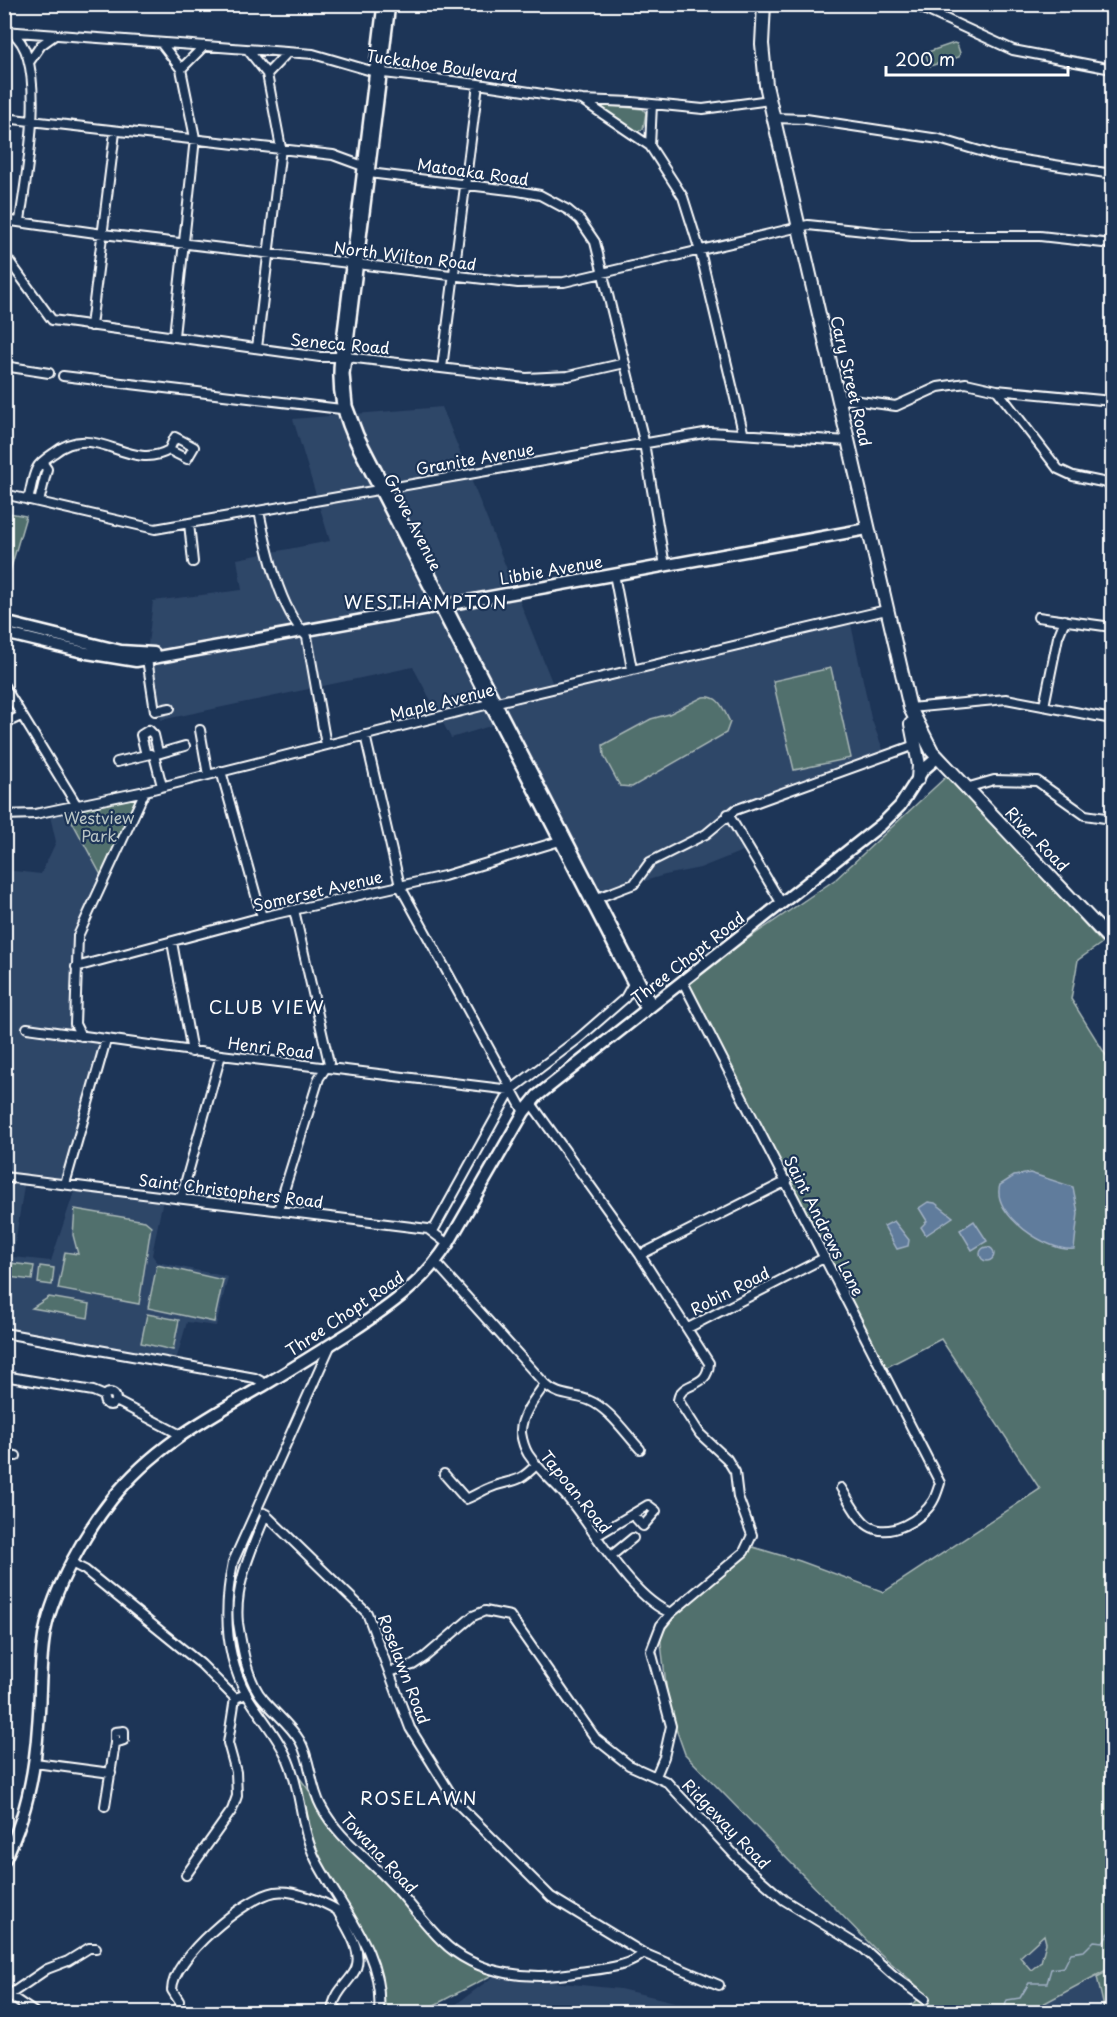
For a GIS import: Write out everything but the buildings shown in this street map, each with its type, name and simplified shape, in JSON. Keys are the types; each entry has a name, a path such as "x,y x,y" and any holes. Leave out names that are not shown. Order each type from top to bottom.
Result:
{"main road":[{"name":"Cary Street Road","path":"764,4 762,44 770,100 867,529 910,708 926,742 938,757"},
{"name":"Libbie Avenue","path":"4,633 136,661 867,529"},
{"name":"Libbie Avenue","path":"4,622 121,651 170,654"},
{"path":"910,708 919,765 918,779"},
{"name":"Three Chopt Road","path":"4,1861 23,1818 35,1763 46,1630 54,1604 73,1564 111,1500 138,1470 180,1434 331,1344 404,1295 436,1263 528,1107 555,1081 882,824 900,806 918,779 938,757"},
{"name":"River Road","path":"938,757 1113,942"}],"street":[{"name":"Grove Avenue","path":"378,73 383,4"},
{"name":"Grove Avenue","path":"390,4 378,73 338,386 341,409 649,1007"},
{"path":"913,4 1013,50 1113,69"},
{"name":"Tuckahoe Boulevard","path":"8,32 313,54 378,73 478,84 582,100 600,99 717,109 770,100"},
{"path":"8,32 23,44 30,61 33,120 20,221"},
{"path":"30,61 41,45 56,34"},
{"path":"161,43 181,69 195,138 174,336"},
{"path":"181,69 204,46"},
{"path":"248,50 267,74 280,148 257,348"},
{"path":"267,74 287,52"},
{"path":"442,368 478,84"},
{"path":"582,100 650,146 683,197 700,251 743,432"},
{"path":"650,146 652,105"},
{"name":"Matoaka Road","path":"4,117 115,132 195,138 333,155 366,169 540,195 568,210 589,232 603,273 643,442 665,566"},
{"path":"774,118 806,119 939,139 997,156 1113,174"},
{"path":"91,326 115,132"},
{"name":"North Wilton Road","path":"4,220 454,276 544,284 603,273 808,225 938,237 1040,236 1113,244"},
{"name":"Seneca Road","path":"4,254 52,320 257,348 526,378 568,376 625,363"},
{"path":"4,298 5,309"},
{"name":"Grove Avenue","path":"343,357 344,385 350,417 383,489"},
{"path":"4,366 49,373"},
{"path":"63,376 341,409"},
{"path":"838,398 896,406 938,387 966,383 997,390 1113,401"},
{"path":"997,390 1058,469 1072,476 1113,484"},
{"name":"Granite Avenue","path":"4,494 155,529 710,432 743,432 848,441"},
{"path":"28,500 37,467 65,446 89,440 140,456 152,456 169,450"},
{"path":"39,502 47,469 42,462"},
{"path":"259,511 270,562 296,625 307,637 326,745"},
{"path":"189,523 193,562"},
{"path":"614,574 632,669"},
{"name":"Maple Avenue","path":"4,815 35,813 145,791 632,669 886,610"},
{"path":"1038,617 1113,627"},
{"path":"1044,706 1058,637 1065,620"},
{"path":"147,658 155,711 170,708"},
{"path":"4,686 76,804"},
{"path":"910,708 1006,699 1113,719"},
{"path":"4,724 21,716"},
{"path":"200,730 208,774"},
{"path":"366,735 400,886 511,1090 528,1107 640,1255 688,1328"},
{"path":"593,900 634,884 650,862 706,834 728,814 915,745"},
{"path":"117,762 185,746"},
{"path":"153,754 162,786"},
{"path":"221,771 262,917"},
{"path":"966,788 994,780 1037,782 1085,815 1113,819"},
{"path":"81,1036 75,1024 78,1002 76,967 78,936 145,791"},
{"path":"728,814 782,904"},
{"name":"Somerset Avenue","path":"76,967 262,917 444,876 562,841"},
{"name":"Grove Avenue","path":"593,900 633,984 649,1007"},
{"path":"278,1210 319,1078 327,1068 325,1043 294,910"},
{"path":"172,942 192,1052"},
{"name":"Saint Andrews Lane","path":"683,982 940,1483 933,1503 911,1523 882,1529 871,1527 863,1521 841,1488"},
{"path":"448,1244 433,1231 511,1090 578,1039 625,998 633,984"},
{"name":"Henri Road","path":"27,1028 192,1052 511,1090"},
{"path":"65,1184 106,1040"},
{"path":"181,1198 220,1055"},
{"name":"Saint Christophers Road","path":"4,1177 433,1231"},
{"path":"640,1255 786,1181"},
{"name":"Robin Road","path":"671,1613 744,1552 753,1535 738,1497 735,1472 727,1459 700,1434 678,1400 683,1390 702,1381 708,1373 709,1363 688,1328 824,1258"},
{"path":"436,1263 554,1393 589,1400 640,1449"},
{"path":"4,1333 255,1378 266,1384"},
{"path":"331,1344 233,1562 227,1605 232,1656 247,1694 287,1758 296,1783 309,1843 376,1969 380,1990 379,2013"},
{"path":"4,1376 93,1391 105,1396 108,1404 116,1401 180,1434"},
{"name":"Tapoan Road","path":"545,1384 525,1416 521,1432 526,1452 565,1495 611,1556 655,1604 671,1613"},
{"path":"4,1454 16,1456"},
{"path":"444,1474 466,1499 490,1487 514,1483 524,1478 536,1465"},
{"name":"Roselawn Road","path":"259,1508 367,1613 410,1728 456,1802 551,1897 592,1925 643,1953 719,1986"},
{"name":"Towana Road","path":"266,1514 240,1582 237,1601 242,1647 249,1671 262,1698 299,1739 317,1798 338,1830 391,1882 449,1948 497,1971 535,1977 608,1967 634,1960 643,1953"},
{"path":"596,1536 633,1515"},
{"path":"611,1556 633,1538"},
{"path":"73,1564 85,1570 201,1664 235,1698"},
{"name":"Ridgeway Road","path":"389,1672 413,1665 425,1658 473,1616 484,1611 510,1616 596,1739 629,1765 667,1782 743,1864 784,1900 864,1949 925,1999"},
{"path":"656,1776 664,1757 671,1726 651,1652 661,1625 671,1613"},
{"path":"235,1698 247,1694"},
{"path":"186,1875 232,1810 237,1796 236,1772 228,1743 235,1698"},
{"path":"253,1704 262,1698"},
{"path":"105,1806 115,1743"},
{"path":"35,1763 111,1773"},
{"path":"179,2001 172,1990 175,1974 196,1946 213,1930 261,1898 274,1892 288,1892 347,1912"},
{"path":"337,1910 354,1941 358,1959 352,1975 336,1995 333,2005 339,2013"},
{"path":"34,2013 6,1993 88,1948 96,1948"}],"shaded area":[{"path":"442,407 554,687 501,702 510,720 451,738 413,667 161,720 148,645 153,601 242,590 237,559 330,541 293,419"},
{"path":"851,624 871,718 884,752 733,805 724,814 745,850 700,868 665,875 600,894 504,704"},
{"path":"67,812 101,875 74,938 72,952 75,1007 73,1031 76,1039 99,1043 62,1178 26,1173 13,1257 51,1261 75,1189 163,1199 152,1255 157,1262 228,1277 216,1326 187,1322 177,1357 5,1332 5,870 41,874 56,842 50,816"},
{"path":"1030,1173 1073,1187 1078,1213 1074,1249 1063,1249 1037,1238 1012,1219 1004,1208 999,1196 1000,1185 1014,1176"},
{"path":"928,1202 935,1203 953,1217 926,1235 921,1227 927,1221 919,1208"},
{"path":"894,1221 909,1240 908,1246 897,1249 884,1226"},
{"path":"974,1221 987,1241 972,1250 960,1230"},
{"path":"987,1247 992,1249 994,1254 992,1259 987,1261 982,1259 980,1254 982,1249"},
{"path":"1112,1847 1112,2012 907,2012"},
{"path":"494,1976 620,1989 717,2012 439,2012 455,2005"}],"green space":[{"path":"957,44 959,57 930,66 925,53"},
{"path":"601,105 643,109 646,113 643,129 637,132 601,109"},
{"path":"9,513 26,516 5,588 5,529"},
{"path":"831,668 851,758 794,770 773,681"},
{"path":"703,697 713,698 723,708 730,722 726,733 632,787 620,786 604,756 603,745 651,719 669,714"},
{"path":"949,774 1102,943 1078,960 1071,999 1112,1065 1112,1967 1028,2012 901,2012 926,1994 874,1948 685,1754 669,1709 660,1635 678,1613 753,1547 800,1561 884,1592 1040,1489 941,1339 885,1368 686,981 836,879","holes":["1044,1935 1046,1943 1041,1962 1031,1970 1020,1957"]},
{"name":"Westview Park","path":"138,795 101,875 67,812"},
{"path":"75,1209 145,1221 151,1226 139,1304 58,1289 65,1252 78,1254 73,1235"},
{"path":"5,1220 11,1221 7,1257 5,1257"},
{"path":"10,1263 34,1266 32,1280 9,1277"},
{"path":"157,1265 223,1280 214,1322 148,1308"},
{"path":"40,1266 54,1268 52,1285 38,1283"},
{"path":"49,1297 90,1304 88,1318 32,1308"},
{"path":"147,1314 179,1320 173,1350 141,1343"},
{"path":"299,1777 351,1847 450,1951 496,1973 421,2012 378,2012 381,1986 371,1945 326,1872 312,1837"},
{"path":"1112,1969 1112,2012 1105,2012 1097,1977"}],"waterway":[{"path":"998,2012 1004,2009 1007,2000 1020,1998 1029,1983 1047,1983 1051,1969 1064,1967 1071,1953 1084,1951 1094,1941 1103,1942 1112,1929"},
{"path":"988,2012 993,2012"}],"district":[{"name":"WESTHAMPTON","path":"426,603"},
{"name":"CLUB VIEW","path":"267,1008"},
{"name":"ROSELAWN","path":"419,1799"}]}
